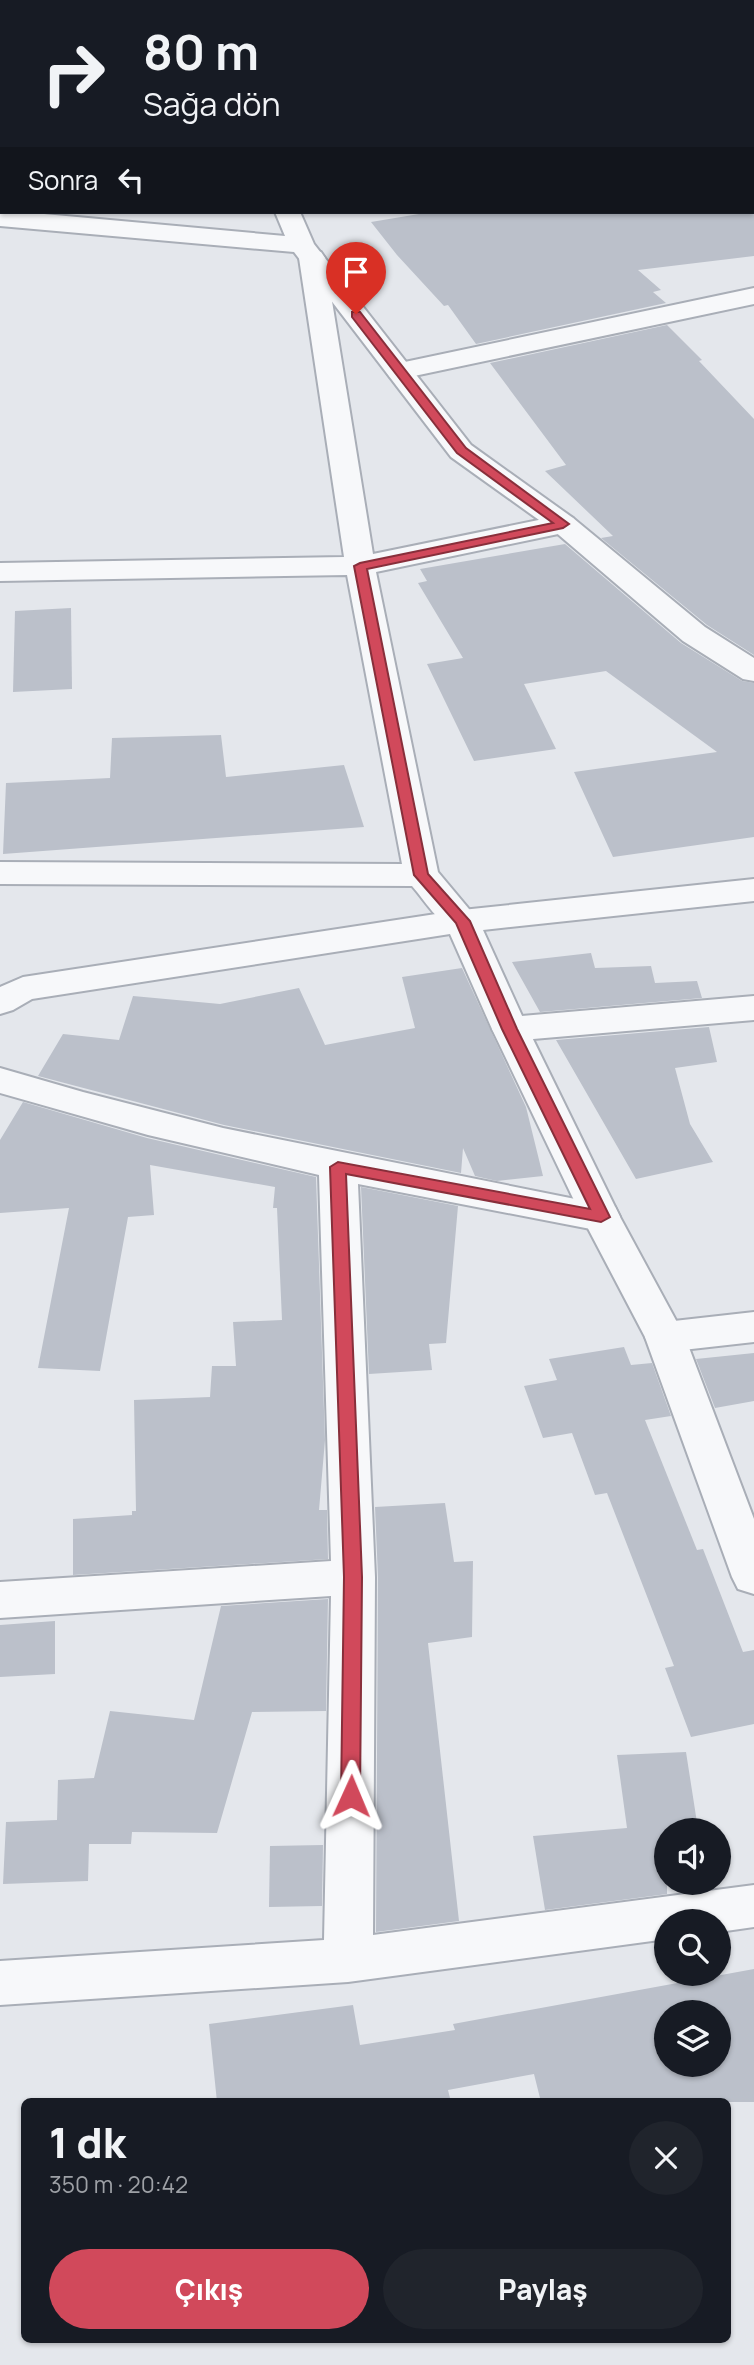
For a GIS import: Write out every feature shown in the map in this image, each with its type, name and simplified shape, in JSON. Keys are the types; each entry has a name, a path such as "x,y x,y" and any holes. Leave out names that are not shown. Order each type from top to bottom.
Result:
{"street":[{"path":"289,214 307,252 461,451 563,524 694,634 754,672"},
{"path":"0,218 307,252"},
{"path":"307,252 360,566 421,875 462,921 510,1029 601,1217 665,1337 754,1577"},
{"path":"400,370 754,296"},
{"path":"0,572 360,566 563,524"},
{"path":"0,873 421,875"},
{"path":"0,1002 23,989 462,921 754,890"},
{"path":"510,1029 754,1007"},
{"path":"0,1080 83,1107 338,1167 601,1217"},
{"path":"338,1167 353,1577 348,1960"},
{"path":"665,1337 754,1327"},
{"path":"0,1600 353,1577"},
{"path":"0,1983 348,1960 754,1906"}],"building":[{"path":"419,214 754,214 754,256 638,270 661,290 653,292 666,303 476,344 448,305 444,306 371,222"},
{"path":"667,325 754,419 754,655 707,625 601,538 613,536 545,471 566,465 490,363"},
{"path":"565,544 681,643 742,681 754,683 754,837 613,857 574,772 717,752 606,671 524,684 556,749 474,761 427,664 463,658 418,583 427,581 420,569"},
{"path":"71,608 72,689 13,692 15,611"},
{"path":"221,735 226,777 344,765 364,827 3,854 6,783 110,778 112,738"},
{"path":"591,953 595,968 651,966 655,983 697,981 702,998 540,1012 512,962"},
{"path":"462,968 526,1107 543,1176 497,1181 475,1176 463,1148 461,1173 224,1125 38,1076 63,1034 119,1040 133,996 220,1004 299,988 325,1045 415,1028 402,977"},
{"path":"709,1027 717,1062 675,1068 690,1124 713,1162 636,1179 556,1040"},
{"path":"23,1102 147,1138 316,1177 325,1440 319,1510 327,1510 328,1559 73,1575 73,1519 132,1515 132,1511 136,1511 134,1400 210,1397 212,1366 236,1366 233,1322 282,1320 277,1208 273,1208 275,1187 150,1165 154,1215 128,1217 100,1371 38,1368 69,1208 0,1213 0,1140"},
{"path":"361,1187 458,1206 446,1343 429,1344 432,1370 369,1374"},
{"path":"624,1347 631,1365 652,1363 671,1416 645,1420 697,1550 703,1549 743,1652 754,1650 754,1724 691,1737 665,1668 674,1666 607,1493 595,1495 572,1433 543,1438 524,1386 557,1380 549,1359"},
{"path":"754,1353 754,1401 715,1408 696,1359"},
{"path":"445,1503 454,1562 473,1561 472,1637 428,1643 459,1921 376,1932 378,1577 375,1507"},
{"path":"328,1599 326,1711 252,1712 217,1833 132,1832 131,1844 89,1844 88,1881 3,1884 6,1822 57,1820 58,1780 94,1778 110,1711 194,1720 221,1606"},
{"path":"55,1621 55,1674 0,1677 0,1625"},
{"path":"686,1752 696,1818 654,1818 654,1895 659,1895 545,1910 533,1836 627,1828 617,1755"},
{"path":"323,1845 322,1906 269,1907 270,1846"},
{"path":"754,1969 754,2102 731,2102 731,2098 540,2098 534,2074 448,2090 450,2098 217,2098 209,2024 353,2005 360,2045 455,2030 453,2024 661,1986 731,1986 731,1973"}],"route":[{"path":"351,1796 353,1577 338,1167 601,1217 510,1029 462,921 421,875 360,566 563,524 461,451 356,314"}]}
